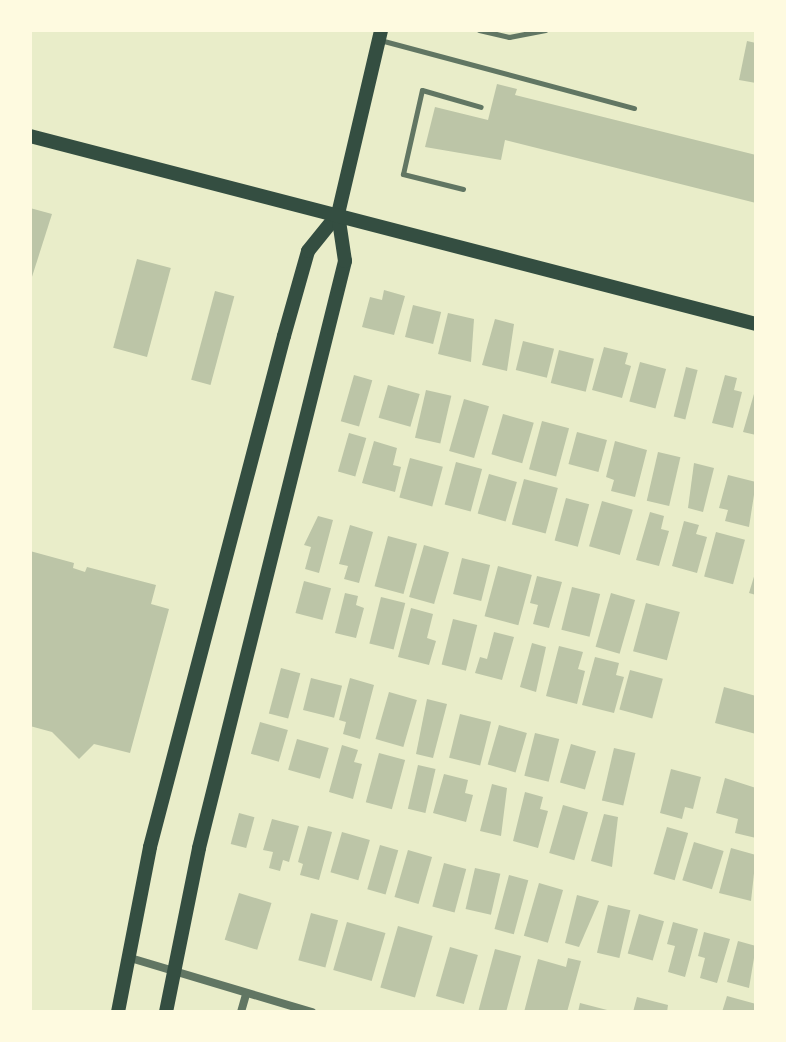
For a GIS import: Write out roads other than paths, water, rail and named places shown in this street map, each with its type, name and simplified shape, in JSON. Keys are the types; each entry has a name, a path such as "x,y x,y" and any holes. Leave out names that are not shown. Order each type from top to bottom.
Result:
{"main road":[{"path":"166,1012 172,972 345,261 338,214 380,35"},
{"path":"30,136 756,324"},
{"path":"118,1012 126,957 182,719 296,294 308,251 338,214"}],"street":[{"path":"126,957 246,995 312,1012"},
{"path":"241,1012 246,995"}],"lane":[{"path":"479,30 509,37 545,30"},
{"path":"380,35 634,108"},
{"path":"463,189 403,174 422,90 481,107"}]}
